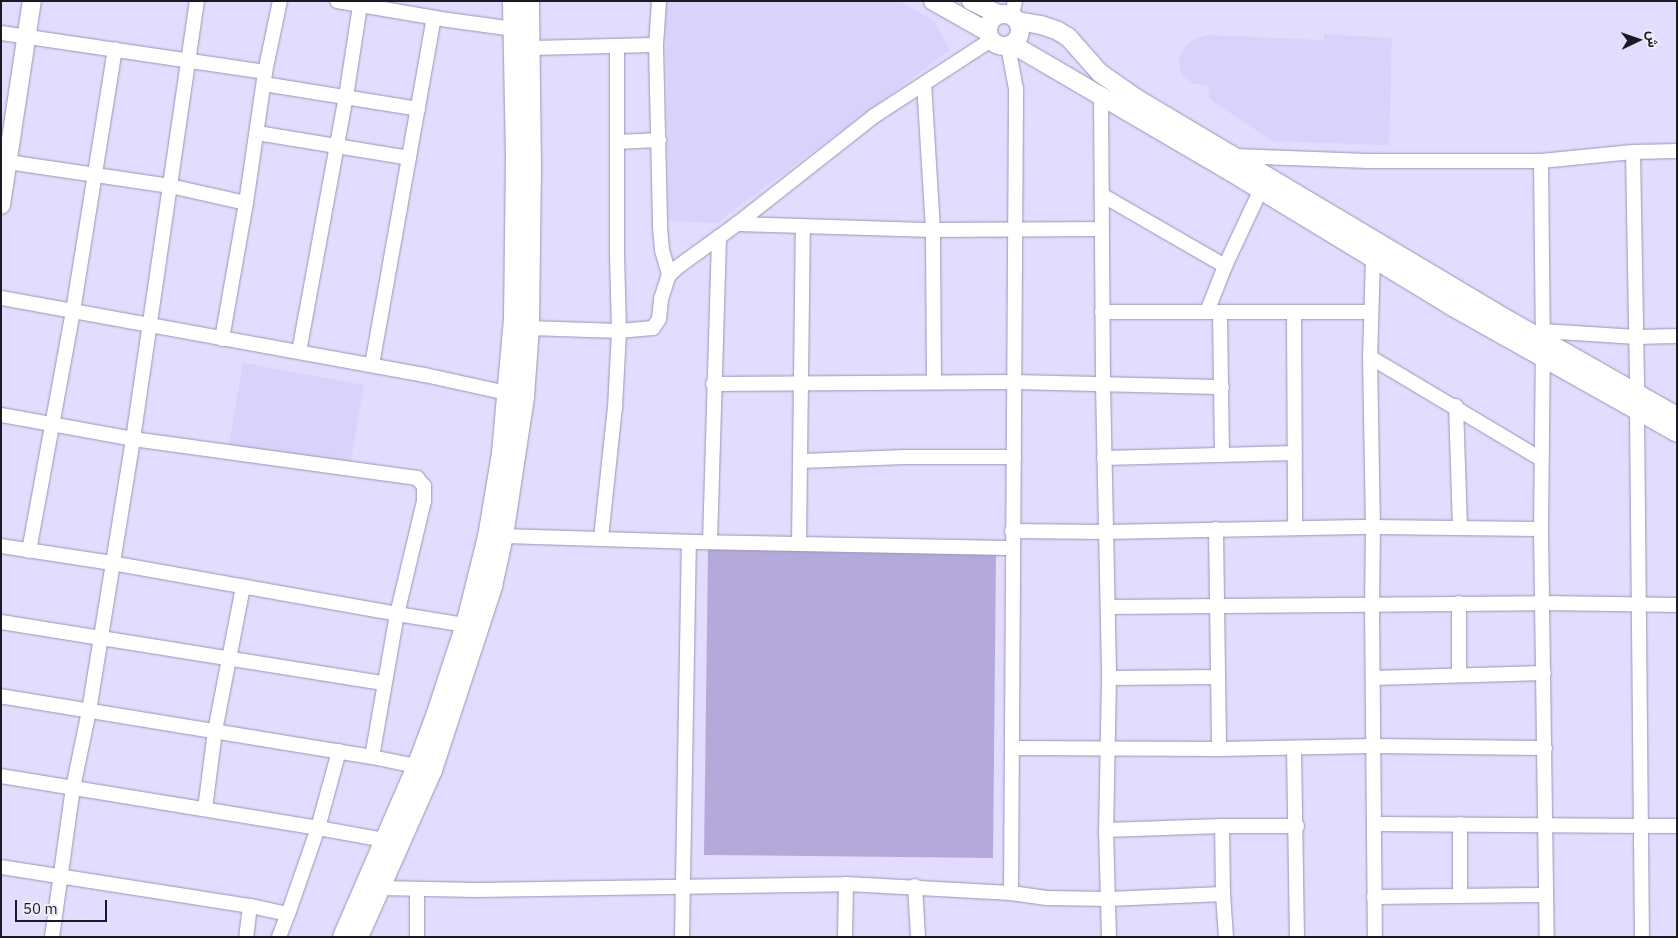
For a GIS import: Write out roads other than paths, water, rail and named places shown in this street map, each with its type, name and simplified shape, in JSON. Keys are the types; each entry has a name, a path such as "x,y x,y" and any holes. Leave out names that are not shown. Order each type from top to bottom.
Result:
{"main road":[{"path":"343,937 385,840 424,768 466,625 488,537 502,453 517,395 529,328 524,36 513,1"},
{"path":"358,937 381,888 492,586 503,536 517,395 514,318 516,160 524,36 529,1"}],"street":[{"path":"1,205 4,162 32,1"},
{"path":"52,937 73,788 89,711 133,439 198,1"},
{"path":"222,339 246,203 265,78 280,1"},
{"path":"337,1 524,36 617,46 656,44"},
{"path":"529,328 649,330 657,325 669,275 662,250 656,44 659,1"},
{"path":"933,1 989,36 999,46 1010,45 1101,95 1542,358 1677,433"},
{"path":"299,352 346,97 360,5"},
{"path":"989,36 988,24 997,9"},
{"path":"997,9 1019,36 1010,45"},
{"path":"997,9 1058,31 1068,37 1100,73 1116,85 1233,156 1543,335 1677,416"},
{"path":"372,365 434,18"},
{"path":"1,33 190,60 346,97 418,109"},
{"path":"669,275 737,224 836,145 989,36"},
{"path":"1010,45 1016,89 1011,892"},
{"path":"601,538 615,408 619,330 616,253 617,46"},
{"path":"30,551 73,311 115,49"},
{"path":"924,83 933,230 934,382"},
{"path":"1101,95 1105,532 1109,607 1106,830 1109,937"},
{"path":"256,133 409,158"},
{"path":"618,142 659,140"},
{"path":"1233,156 1368,161 1542,161 1633,152 1677,151"},
{"path":"1633,152 1637,393"},
{"path":"1542,161 1541,529 1547,937"},
{"path":"4,162 170,186 246,203"},
{"path":"1222,455 1222,386 1214,312 1225,266 1261,189"},
{"path":"1102,195 1225,266"},
{"path":"737,224 933,230 1102,229"},
{"path":"800,543 803,226"},
{"path":"710,542 713,384 719,238"},
{"path":"1373,258 1370,357 1374,527 1372,604 1375,937"},
{"path":"1,298 372,365 517,395"},
{"path":"1102,312 1371,312"},
{"path":"1294,312 1295,528"},
{"path":"1543,335 1677,336"},
{"path":"1370,357 1456,406 1541,459"},
{"path":"713,384 1015,382 1222,386"},
{"path":"1456,406 1460,527"},
{"path":"1637,411 1642,937"},
{"path":"1,415 53,426 133,439 418,478 424,486 424,501 397,614 383,684 372,756"},
{"path":"1104,458 1295,453"},
{"path":"802,461 904,457 1014,457"},
{"path":"1012,531 1105,532 1374,527 1541,529"},
{"path":"1216,529 1219,749"},
{"path":"503,536 689,542 1013,548"},
{"path":"682,937 681,885 689,542"},
{"path":"1,546 112,563 466,625"},
{"path":"205,809 215,732 243,587"},
{"path":"1109,607 1459,603 1677,604"},
{"path":"1459,603 1459,675"},
{"path":"1,622 383,684"},
{"path":"1373,678 1544,673"},
{"path":"1109,678 1218,677"},
{"path":"1,696 372,756 424,768"},
{"path":"1013,748 1219,749 1374,746 1545,748"},
{"path":"1294,748 1297,826 1297,937"},
{"path":"279,937 318,828 339,752"},
{"path":"1,776 385,840"},
{"path":"1374,824 1677,826"},
{"path":"1460,824 1460,896"},
{"path":"1106,830 1222,826 1297,826"},
{"path":"1222,826 1226,937"},
{"path":"1,867 61,878 250,906 288,914"},
{"path":"845,937 846,884"},
{"path":"381,888 417,890 846,884 1011,892 1047,898 1223,894"},
{"path":"915,886 918,937"},
{"path":"417,890 417,937"},
{"path":"1374,897 1546,895"},
{"path":"246,937 250,906"}]}
